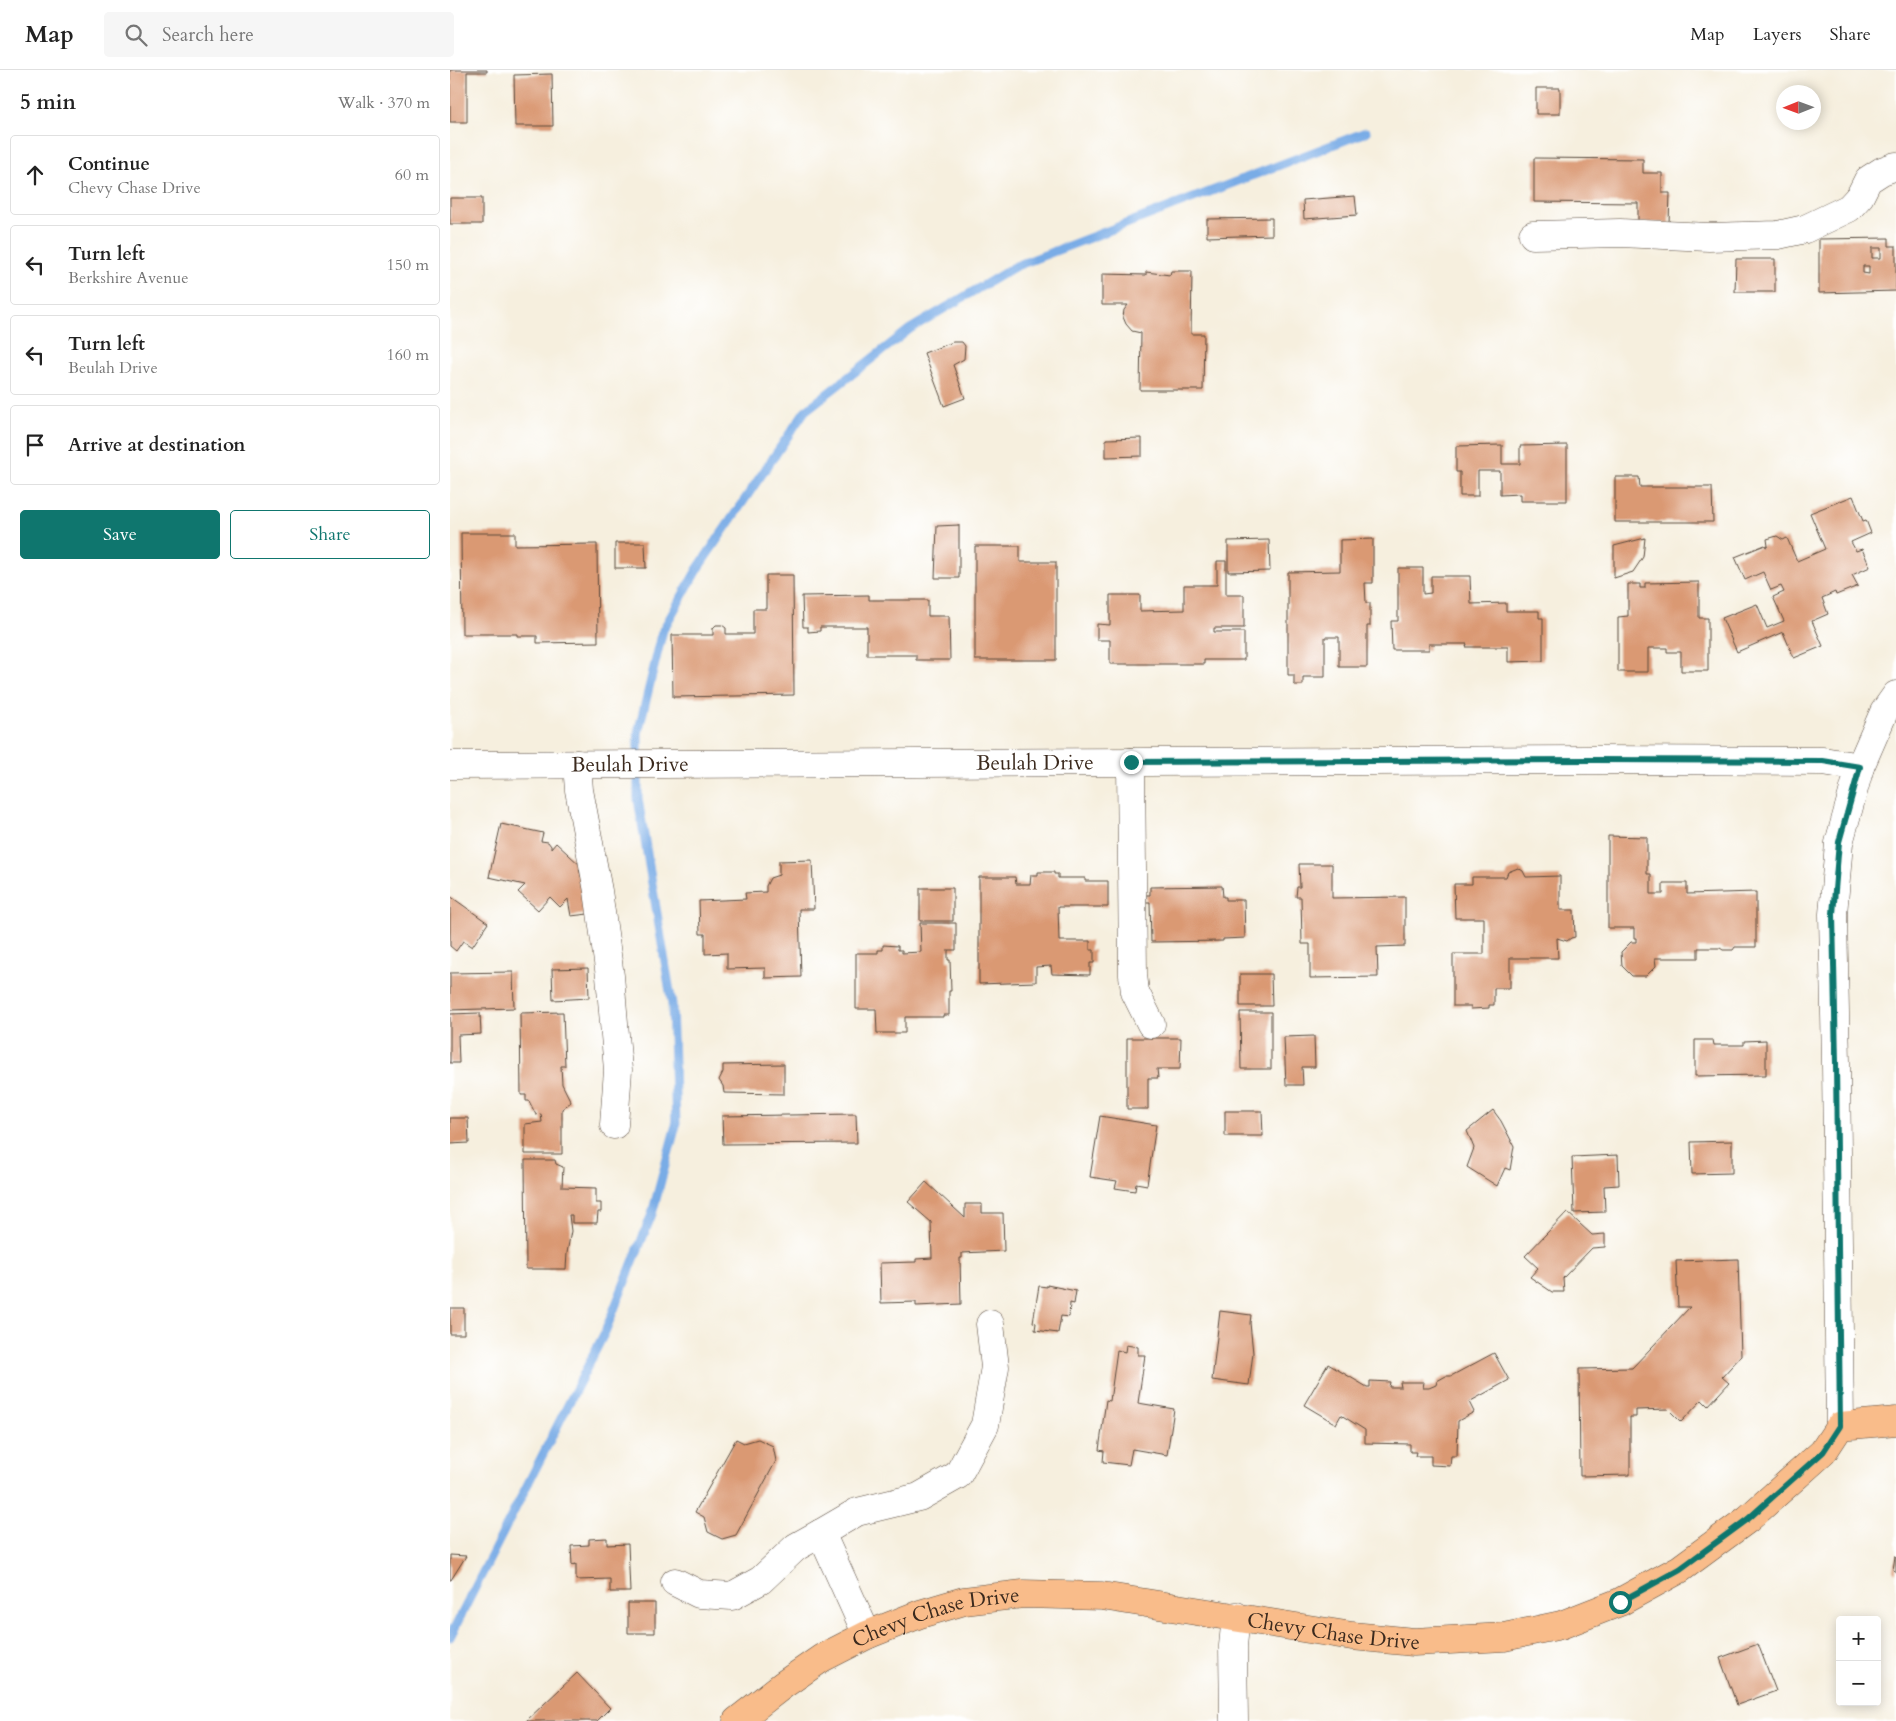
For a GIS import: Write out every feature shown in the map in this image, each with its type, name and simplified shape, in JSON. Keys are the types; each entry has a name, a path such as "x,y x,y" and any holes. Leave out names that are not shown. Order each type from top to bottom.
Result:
{"main road":[{"path":"1840,1426 1896,1420"},
{"name":"Chevy Chase Drive","path":"738,1721 783,1685 822,1658 867,1634 964,1600 1024,1594 1102,1596 1352,1636 1414,1642 1504,1637 1561,1625 1620,1602 1680,1569 1748,1519 1823,1452 1840,1426"}],"street":[{"path":"1533,235 1620,233 1667,236 1778,235 1805,229 1849,208 1860,196 1868,180 1882,171 1896,166"},
{"path":"1840,1426 1833,914 1839,842 1860,767 1884,712 1896,695"},
{"name":"Beulah Drive","path":"450,765 1593,760 1823,761 1860,767"},
{"path":"1131,762 1135,992 1151,1024"},
{"path":"577,764 579,790 598,891 610,976 618,1070 614,1125"},
{"path":"675,1582 699,1594 732,1596 761,1580 796,1547 857,1512 919,1497 958,1475 985,1425 995,1367 990,1324"},
{"path":"821,1533 867,1634"},
{"path":"1234,1721 1233,1646 1236,1616"}],"building":[{"path":"450,70 487,70 487,72 467,72 467,122 450,122"},
{"path":"552,74 553,126 515,126 514,75"},
{"path":"1536,88 1560,88 1560,114 1536,114"},
{"path":"1534,158 1643,159 1643,173 1662,173 1662,193 1670,193 1669,223 1638,223 1638,203 1534,202"},
{"path":"1355,196 1357,215 1304,219 1303,200"},
{"path":"450,198 482,198 482,224 450,224"},
{"path":"1272,218 1272,235 1207,237 1207,219"},
{"path":"1889,238 1889,246 1896,246 1896,291 1819,293 1819,239","holes":["1872,248 1881,248 1881,258 1872,258","1863,266 1869,266 1869,274 1863,273"]},
{"path":"1736,259 1775,259 1775,292 1735,292"},
{"path":"1171,271 1192,271 1191,334 1204,334 1203,390 1140,390 1141,333 1132,331 1126,324 1123,317 1124,310 1128,305 1102,305 1102,274 1146,275 1146,272 1170,275"},
{"path":"953,342 962,342 965,346 964,359 953,365 965,398 944,406 924,353"},
{"path":"1142,438 1142,456 1106,457 1106,439"},
{"path":"1502,445 1502,464 1520,464 1520,446 1567,445 1567,501 1520,501 1520,494 1500,495 1500,471 1478,471 1478,496 1460,496 1460,472 1456,472 1456,446"},
{"path":"1615,477 1639,477 1640,487 1712,487 1713,522 1615,522"},
{"path":"1853,496 1863,521 1866,520 1871,533 1851,542 1856,551 1862,549 1870,567 1852,575 1858,586 1836,595 1835,592 1822,598 1828,614 1812,621 1823,646 1794,658 1783,632 1737,652 1722,618 1757,604 1767,628 1784,621 1773,597 1784,592 1781,586 1771,590 1763,572 1745,580 1735,557 1765,545 1766,547 1768,546 1767,539 1777,536 1783,540 1787,538 1797,561 1825,549 1810,513"},
{"path":"959,525 959,578 935,578 937,526"},
{"path":"461,533 515,533 515,545 597,544 598,642 537,643 537,636 462,634"},
{"path":"1645,538 1643,557 1633,572 1614,578 1614,546"},
{"path":"1373,539 1373,583 1365,583 1366,603 1370,603 1370,626 1367,626 1367,667 1339,667 1339,637 1325,637 1325,677 1303,677 1303,685 1294,685 1294,675 1288,675 1288,572 1340,571 1340,540"},
{"path":"1269,540 1270,571 1228,572 1228,541"},
{"path":"615,543 645,543 646,568 615,568"},
{"path":"975,546 1020,546 1020,562 1056,562 1056,660 975,660"},
{"path":"1217,561 1226,561 1226,595 1244,595 1244,628 1214,628 1214,632 1244,632 1244,660 1204,660 1204,664 1110,664 1110,640 1097,640 1097,624 1110,625 1110,595 1140,595 1140,611 1184,610 1184,585 1217,585"},
{"path":"1398,568 1423,568 1423,594 1431,593 1431,576 1470,576 1471,604 1506,603 1506,611 1539,611 1539,618 1543,618 1543,661 1508,662 1508,647 1466,647 1467,644 1429,644 1429,650 1392,650 1391,621 1398,621"},
{"path":"766,575 793,575 794,695 673,697 672,635 713,635 713,628 716,625 722,625 726,628 726,634 753,634 753,609 766,609"},
{"path":"1699,582 1699,618 1708,618 1708,671 1681,671 1681,652 1667,652 1667,648 1648,648 1648,672 1618,672 1618,617 1628,616 1628,584 1640,584 1640,588 1645,588 1645,583"},
{"path":"869,595 869,600 928,600 928,616 949,616 950,660 916,660 916,655 867,655 867,627 820,627 820,631 808,632 808,627 803,627 802,596"},
{"path":"501,824 543,833 541,841 548,842 551,849 556,843 581,866 579,869 584,886 588,914 571,916 568,899 560,907 550,897 538,910 518,892 525,885 489,877"},
{"path":"1608,836 1647,837 1647,874 1651,874 1651,894 1663,894 1663,883 1687,883 1687,894 1756,892 1756,947 1735,947 1733,950 1698,948 1698,958 1655,958 1656,966 1646,976 1632,976 1622,966 1621,952 1631,942 1636,942 1634,928 1608,928"},
{"path":"812,860 814,909 799,909 801,977 765,978 765,968 727,969 727,953 705,954 705,934 700,934 699,901 746,899 745,893 766,892 766,886 770,878 779,875 779,861"},
{"path":"1299,864 1332,864 1332,898 1405,897 1405,946 1377,947 1378,977 1310,978 1310,944 1302,944 1301,897 1296,897 1297,887 1300,887"},
{"path":"1518,868 1523,871 1526,877 1560,876 1560,910 1574,910 1575,937 1567,941 1557,938 1558,958 1510,958 1510,988 1494,988 1494,1005 1489,1005 1489,1008 1471,1009 1471,1006 1453,1006 1453,954 1484,954 1484,918 1455,918 1454,884 1472,884 1472,877 1506,877 1508,872"},
{"path":"1038,872 1054,872 1054,874 1058,874 1058,878 1085,878 1085,881 1108,881 1108,907 1058,907 1059,941 1090,941 1090,950 1094,950 1094,963 1090,963 1090,975 1052,974 1051,966 1036,967 1036,982 979,984 979,877 1015,877 1016,884 1030,884 1031,875 1038,875"},
{"path":"1222,886 1223,897 1226,897 1226,900 1244,900 1245,938 1223,939 1223,941 1151,942 1150,902 1146,902 1146,895 1150,895 1150,887"},
{"path":"920,888 953,888 953,921 920,921"},
{"path":"450,896 488,923 472,947 463,941 456,951 450,946"},
{"path":"920,923 956,923 956,950 948,950 951,991 949,991 949,1015 943,1015 943,1017 905,1017 905,1033 877,1033 876,1009 856,1009 856,953 878,953 878,950 883,950 883,945 898,946 898,950 902,950 902,953 921,952"},
{"path":"588,968 589,998 553,1000 552,969"},
{"path":"513,972 514,1008 450,1010 450,973"},
{"path":"1240,974 1271,974 1272,1006 1240,1006"},
{"path":"563,1012 565,1066 561,1066 562,1084 571,1102 562,1109 562,1154 525,1154 525,1124 542,1122 541,1114 536,1115 529,1101 526,1101 526,1095 521,1095 520,1013"},
{"path":"1240,1012 1271,1012 1271,1069 1241,1069"},
{"path":"480,1013 481,1034 458,1035 459,1063 450,1063 450,1014"},
{"path":"1314,1036 1315,1067 1302,1067 1303,1085 1286,1085 1284,1037"},
{"path":"1127,1038 1181,1038 1180,1069 1157,1069 1158,1078 1148,1078 1148,1109 1127,1109"},
{"path":"1695,1040 1713,1040 1714,1045 1744,1045 1744,1041 1766,1040 1766,1075 1695,1076"},
{"path":"784,1064 784,1094 724,1093 723,1086 719,1080 723,1072 723,1065"},
{"path":"1493,1110 1514,1146 1510,1170 1505,1168 1497,1186 1467,1167 1474,1148 1467,1131"},
{"path":"1225,1111 1262,1111 1263,1136 1225,1136"},
{"path":"856,1114 857,1143 723,1144 722,1116"},
{"path":"1100,1116 1156,1125 1147,1185 1136,1183 1135,1191 1115,1188 1117,1181 1090,1177"},
{"path":"450,1118 468,1118 469,1143 450,1144"},
{"path":"1732,1141 1732,1173 1692,1174 1691,1142"},
{"path":"1618,1155 1619,1185 1604,1186 1605,1212 1574,1213 1572,1157"},
{"path":"525,1160 555,1160 556,1164 563,1167 562,1187 596,1188 596,1203 601,1203 601,1212 598,1212 597,1223 572,1223 572,1215 569,1215 571,1231 566,1269 526,1269"},
{"path":"926,1182 965,1218 965,1204 982,1204 982,1213 1003,1213 1004,1251 962,1253 962,1258 960,1258 961,1304 916,1306 916,1302 881,1303 880,1263 916,1262 916,1259 932,1258 931,1222 908,1202"},
{"path":"1567,1212 1592,1235 1605,1234 1605,1247 1592,1248 1563,1278 1564,1292 1552,1292 1530,1277 1538,1268 1525,1256"},
{"path":"1738,1259 1741,1356 1722,1377 1729,1383 1708,1406 1702,1400 1681,1422 1668,1409 1636,1410 1636,1417 1630,1417 1630,1475 1580,1476 1579,1369 1632,1368 1690,1307 1678,1307 1676,1261"},
{"path":"1047,1285 1076,1291 1074,1304 1070,1303 1069,1317 1061,1316 1058,1333 1035,1330 1036,1323 1033,1322 1039,1286 1047,1287"},
{"path":"450,1308 464,1308 464,1334 450,1334"},
{"path":"1220,1311 1251,1315 1253,1353 1249,1385 1212,1380"},
{"path":"1126,1345 1138,1347 1138,1355 1145,1355 1138,1403 1174,1409 1167,1455 1132,1449 1129,1465 1103,1462 1104,1451 1099,1450 1106,1400 1110,1401 1117,1350 1125,1352"},
{"path":"1494,1353 1509,1380 1469,1402 1474,1412 1458,1421 1457,1456 1451,1456 1450,1466 1431,1465 1431,1456 1415,1456 1416,1452 1410,1452 1410,1444 1365,1443 1365,1430 1341,1415 1336,1424 1304,1405 1328,1364 1367,1387 1370,1387 1370,1381 1390,1382 1389,1387 1401,1387 1400,1382 1424,1382 1423,1388 1429,1388 1436,1385 1437,1381 1446,1376 1451,1376"},
{"path":"736,1439 744,1443 758,1439 773,1446 776,1461 736,1535 722,1539 708,1532 704,1517 695,1512"},
{"path":"607,1538 607,1545 628,1544 630,1592 610,1592 610,1579 576,1580 576,1564 572,1565 571,1546 589,1545 589,1539"},
{"path":"450,1555 466,1556 451,1580 450,1580"},
{"path":"1896,1556 1896,1573 1893,1570"},
{"path":"628,1603 655,1603 655,1633 628,1633"},
{"path":"1758,1644 1776,1691 1737,1705 1720,1658"},
{"path":"577,1673 610,1708 597,1721 526,1721"}],"waterway":[{"path":"450,1637 605,1332 652,1214 676,1125 672,1004 638,799 638,733 663,630 698,568 805,411 910,329 1016,266 1366,132"}],"route":[{"path":"1131,762 1823,761 1860,767 1839,842 1833,914 1840,1426 1823,1452 1748,1519 1680,1569 1620,1602"}]}
